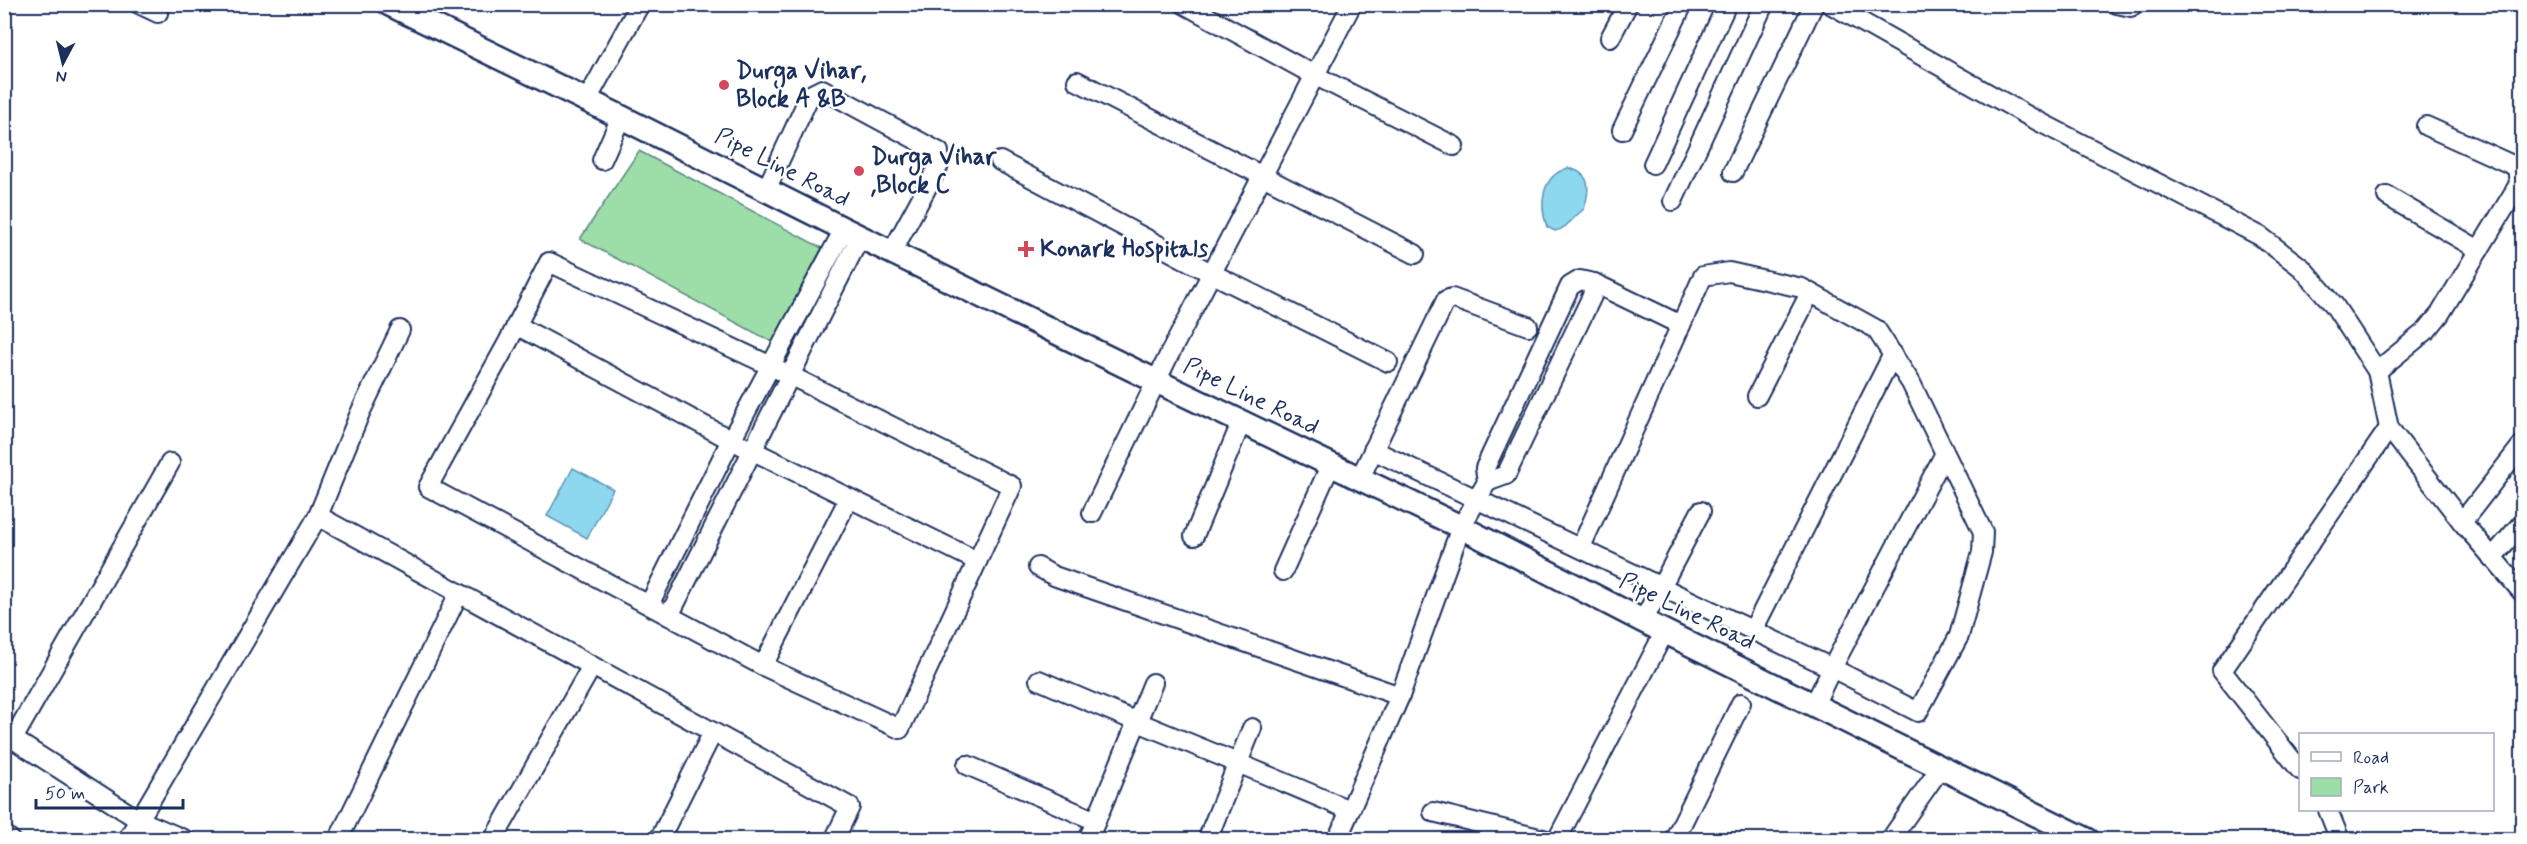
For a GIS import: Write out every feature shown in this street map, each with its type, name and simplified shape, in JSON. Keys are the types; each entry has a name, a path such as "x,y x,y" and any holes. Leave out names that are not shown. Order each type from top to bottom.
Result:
{"street":[{"path":"139,4 159,13"},
{"name":"Pipe Line Road","path":"389,4 1241,423 1461,527 1643,621 2088,840"},
{"path":"587,100 640,4"},
{"path":"1184,4 1314,75 1454,146"},
{"path":"1092,513 1211,273 1352,4"},
{"path":"1610,38 1628,4"},
{"path":"1622,130 1683,4"},
{"path":"1653,164 1727,4"},
{"path":"1673,201 1764,4"},
{"path":"1732,172 1814,4"},
{"path":"1830,4 2030,117 2260,236 2302,268 2334,305 2377,371 2389,428 2462,522 2523,592"},
{"path":"2117,4 2131,8 2134,4"},
{"path":"1077,81 1415,254"},
{"path":"766,190 810,95 822,89 939,152 939,165 892,252"},
{"path":"602,160 621,117"},
{"path":"2377,371 2427,330 2440,314 2519,184 2517,167 2426,126"},
{"path":"1000,162 1211,273 1388,362"},
{"path":"2387,196 2479,250"},
{"path":"649,605 731,440 823,269 852,233"},
{"path":"669,616 790,375 852,233"},
{"path":"549,262 771,366 1012,486 900,729 762,666 428,487 549,262"},
{"path":"1373,450 1476,501 1581,547 1918,712 1959,636 1982,552 1983,532 1911,384 1876,329 1802,288 1729,272 1703,276 1581,547"},
{"path":"1336,840 1400,696 1461,527 1487,482 1485,468 1570,286 1580,280 1594,283 1681,325"},
{"path":"1757,396 1810,293"},
{"path":"1359,480 1446,300 1452,298 1528,326"},
{"path":"516,324 731,440 977,561"},
{"path":"127,840 318,516 360,413 400,330"},
{"path":"1753,630 1893,354"},
{"path":"1194,536 1241,423"},
{"path":"2299,767 2222,671 2389,428"},
{"path":"2462,522 2523,444"},
{"path":"1814,705 1944,455"},
{"path":"170,463 13,739 139,820 186,840"},
{"path":"1283,571 1330,465"},
{"path":"762,666 849,498"},
{"path":"1643,621 1701,511"},
{"path":"318,516 850,807 834,840"},
{"path":"2492,558 2523,524"},
{"path":"1038,567 1054,576 1400,696"},
{"path":"338,840 459,593"},
{"path":"1557,840 1665,631"},
{"path":"493,840 592,666"},
{"path":"1039,680 1349,810"},
{"path":"1088,840 1153,684"},
{"path":"1674,840 1741,703"},
{"path":"1207,840 1252,728"},
{"path":"659,840 713,732"},
{"path":"967,765 1095,821"},
{"path":"1890,840 1941,767"},
{"path":"2328,811 2340,840"},
{"path":"1433,812 1547,840"},
{"path":"4,834 11,840"}],"green space":[{"path":"639,151 822,248 772,342 580,239"}],"water":[{"path":"1568,168 1576,170 1585,178 1587,195 1584,209 1567,225 1555,231 1547,227 1544,218 1544,192 1552,177"},
{"path":"573,468 613,489 587,538 547,516"}],"place":[{"name":"Durga Vihar, Block A &B","path":"724,85"},
{"name":"Durga Vihar ,Block C","path":"859,171"},
{"name":"Konark Hospitals","path":"1026,249"}]}
